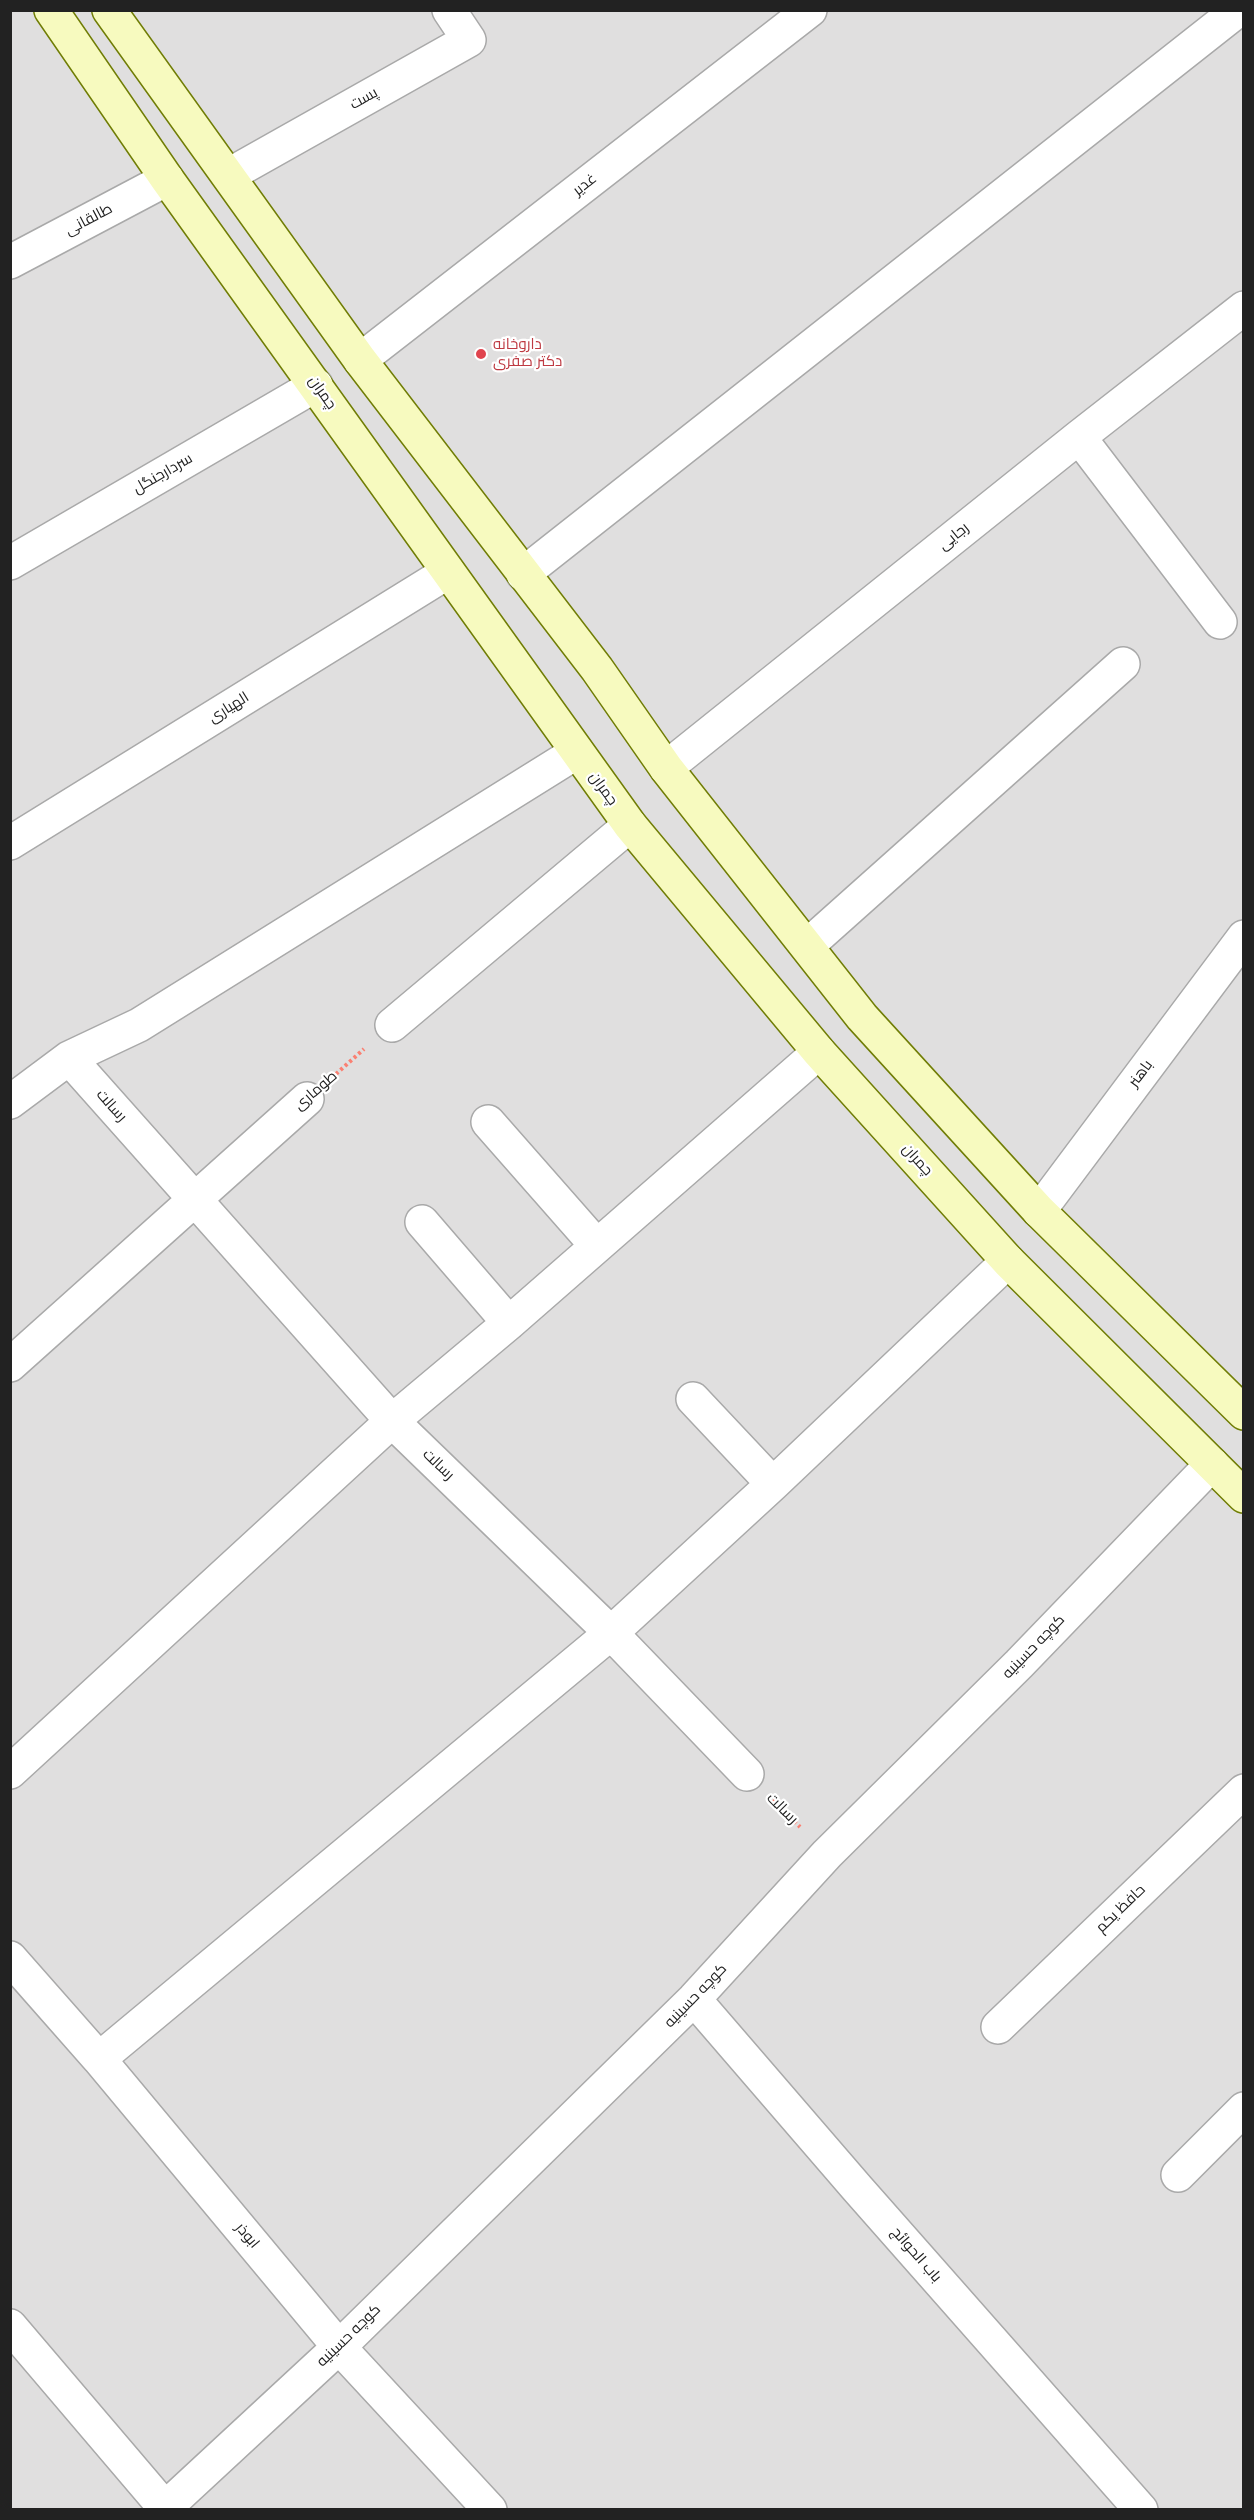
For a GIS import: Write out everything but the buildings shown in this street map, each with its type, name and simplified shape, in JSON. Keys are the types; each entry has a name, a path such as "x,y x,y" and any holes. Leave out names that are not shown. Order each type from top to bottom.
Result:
{"main road":[{"name":"چمران","path":"51,10 167,179 630,825 819,1052 1008,1261 1244,1496"},
{"path":"109,10 360,360 597,669 666,768 862,1017 1039,1211 1244,1413"}],"street":[{"name":"پست","path":"229,175 469,40 449,10"},
{"name":"غدیر","path":"360,360 810,10"},
{"path":"523,574 1238,10"},
{"name":"طالقانی","path":"10,262 167,179"},
{"name":"رجایی","path":"666,768 1079,436 1244,308"},
{"name":"سردارجنگل","path":"10,564 316,385"},
{"path":"1079,436 1220,622"},
{"name":"الهیاری","path":"10,843 448,572"},
{"path":"807,946 1123,664"},
{"path":"10,1102 69,1058 139,1025 577,752"},
{"path":"392,1025 630,825"},
{"name":"باهنر","path":"1039,1211 1244,937"},
{"path":"10,1772 392,1421 509,1323 819,1052"},
{"name":"رسالت","path":"69,1058 392,1421 611,1633 747,1774"},
{"name":"طوماری","path":"10,1365 307,1099"},
{"path":"488,1122 597,1245"},
{"path":"422,1222 509,1323"},
{"path":"99,2059 611,1633 773,1484 1008,1261"},
{"path":"693,1399 773,1484"},
{"name":"کوچه حسینیه","path":"164,2509 339,2347 694,2000 827,1854 1019,1664 1212,1464"},
{"name":"حافظ یکم","path":"998,2027 1244,1791"},
{"name":"ابوذر","path":"10,1958 99,2059 339,2347 490,2510"},
{"name":"باب الحوائج","path":"694,2000 1141,2510"},
{"path":"1178,2175 1244,2109"},
{"path":"10,2326 164,2509"}],"path":[{"name":"طوماری","path":"307,1099 392,1025"},
{"name":"رسالت","path":"747,1774 827,1854"}],"shaded area":[{"path":"11,11 1243,11 1243,2509 11,2509"}],"place":[{"name":"داروخانه دکتر صفری","path":"481,354"}]}
